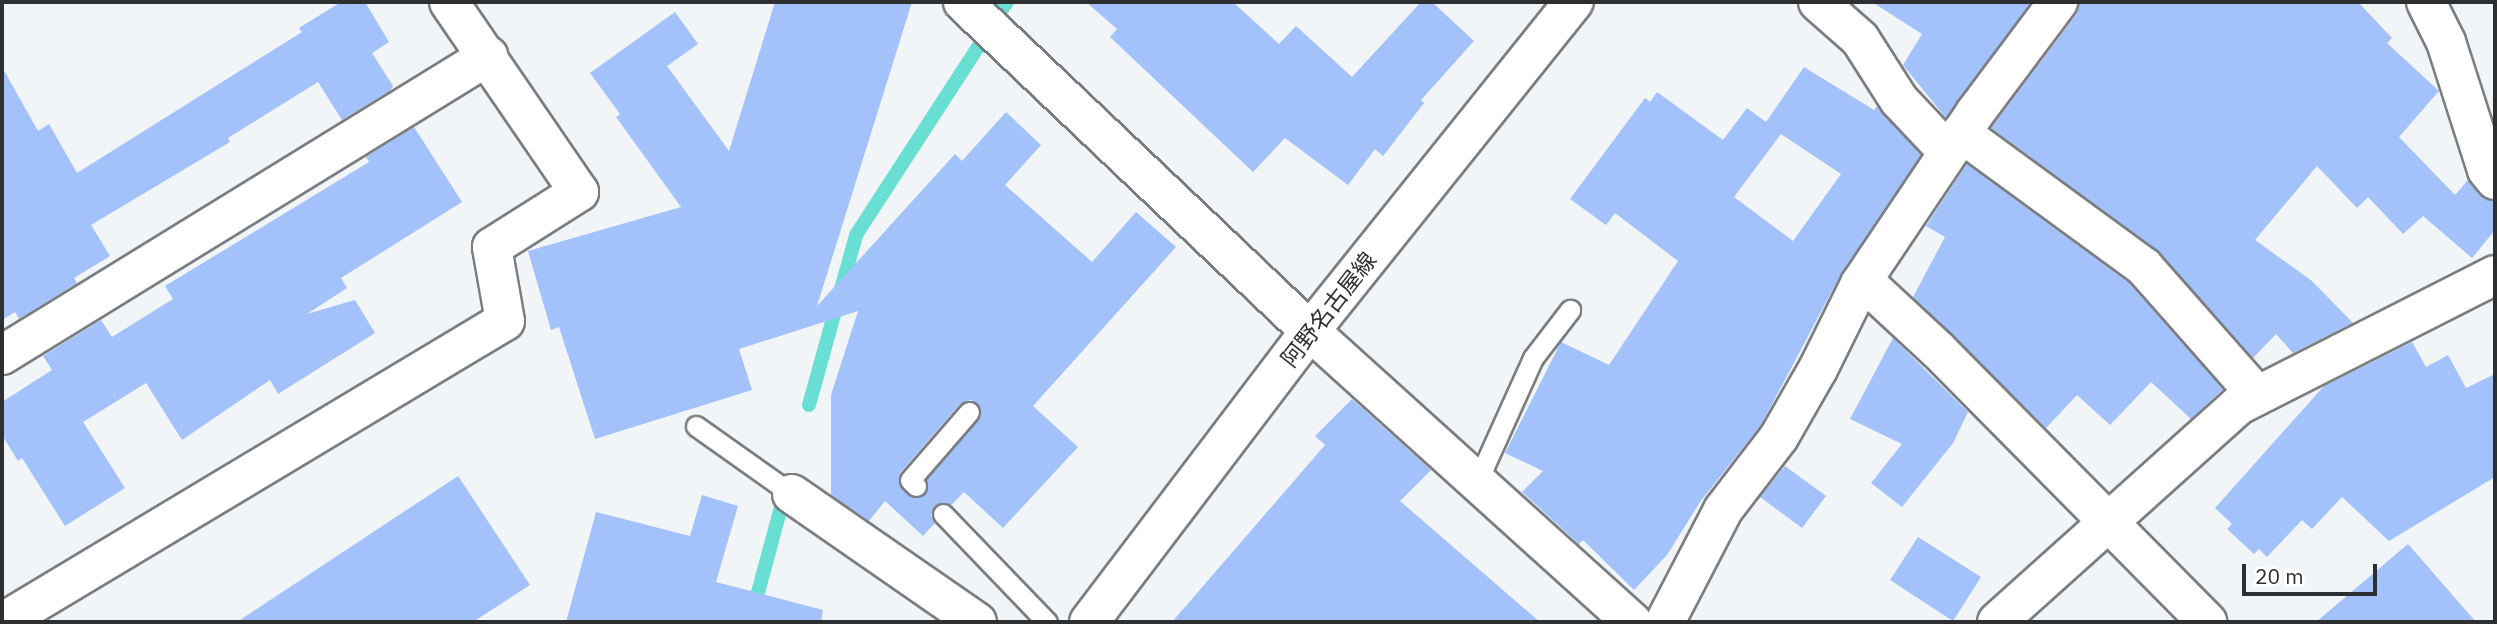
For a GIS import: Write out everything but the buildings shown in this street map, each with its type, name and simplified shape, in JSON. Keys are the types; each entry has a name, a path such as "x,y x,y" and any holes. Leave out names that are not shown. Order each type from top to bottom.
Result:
{"street":[{"path":"3,622 505,321 492,247 579,192 449,2"},
{"path":"962,2 1310,331 1632,622"},
{"name":"阿野名古屋線","path":"1089,622 1310,331 1574,2"},
{"path":"1818,2 1860,39 1899,100 1955,142 2144,267 2257,395"},
{"path":"1665,622 1723,510 1779,437 1812,380 1860,284 1955,142 2058,2"},
{"path":"2426,2 2446,42 2487,170 2495,180"},
{"path":"2,355 488,56"},
{"path":"1997,622 2239,405 2495,275"},
{"path":"1860,284 1870,288 1938,350 2207,622"},
{"path":"792,494 977,622"}],"lane":[{"path":"1477,482 1534,358 1570,310"},
{"path":"916,486 910,480 970,412"},
{"path":"696,426 792,494"},
{"path":"943,514 1047,622"}],"waterway":[{"path":"1002,9 1007,2"},
{"path":"809,405 856,235 980,44"},
{"path":"750,622 781,507"}]}
